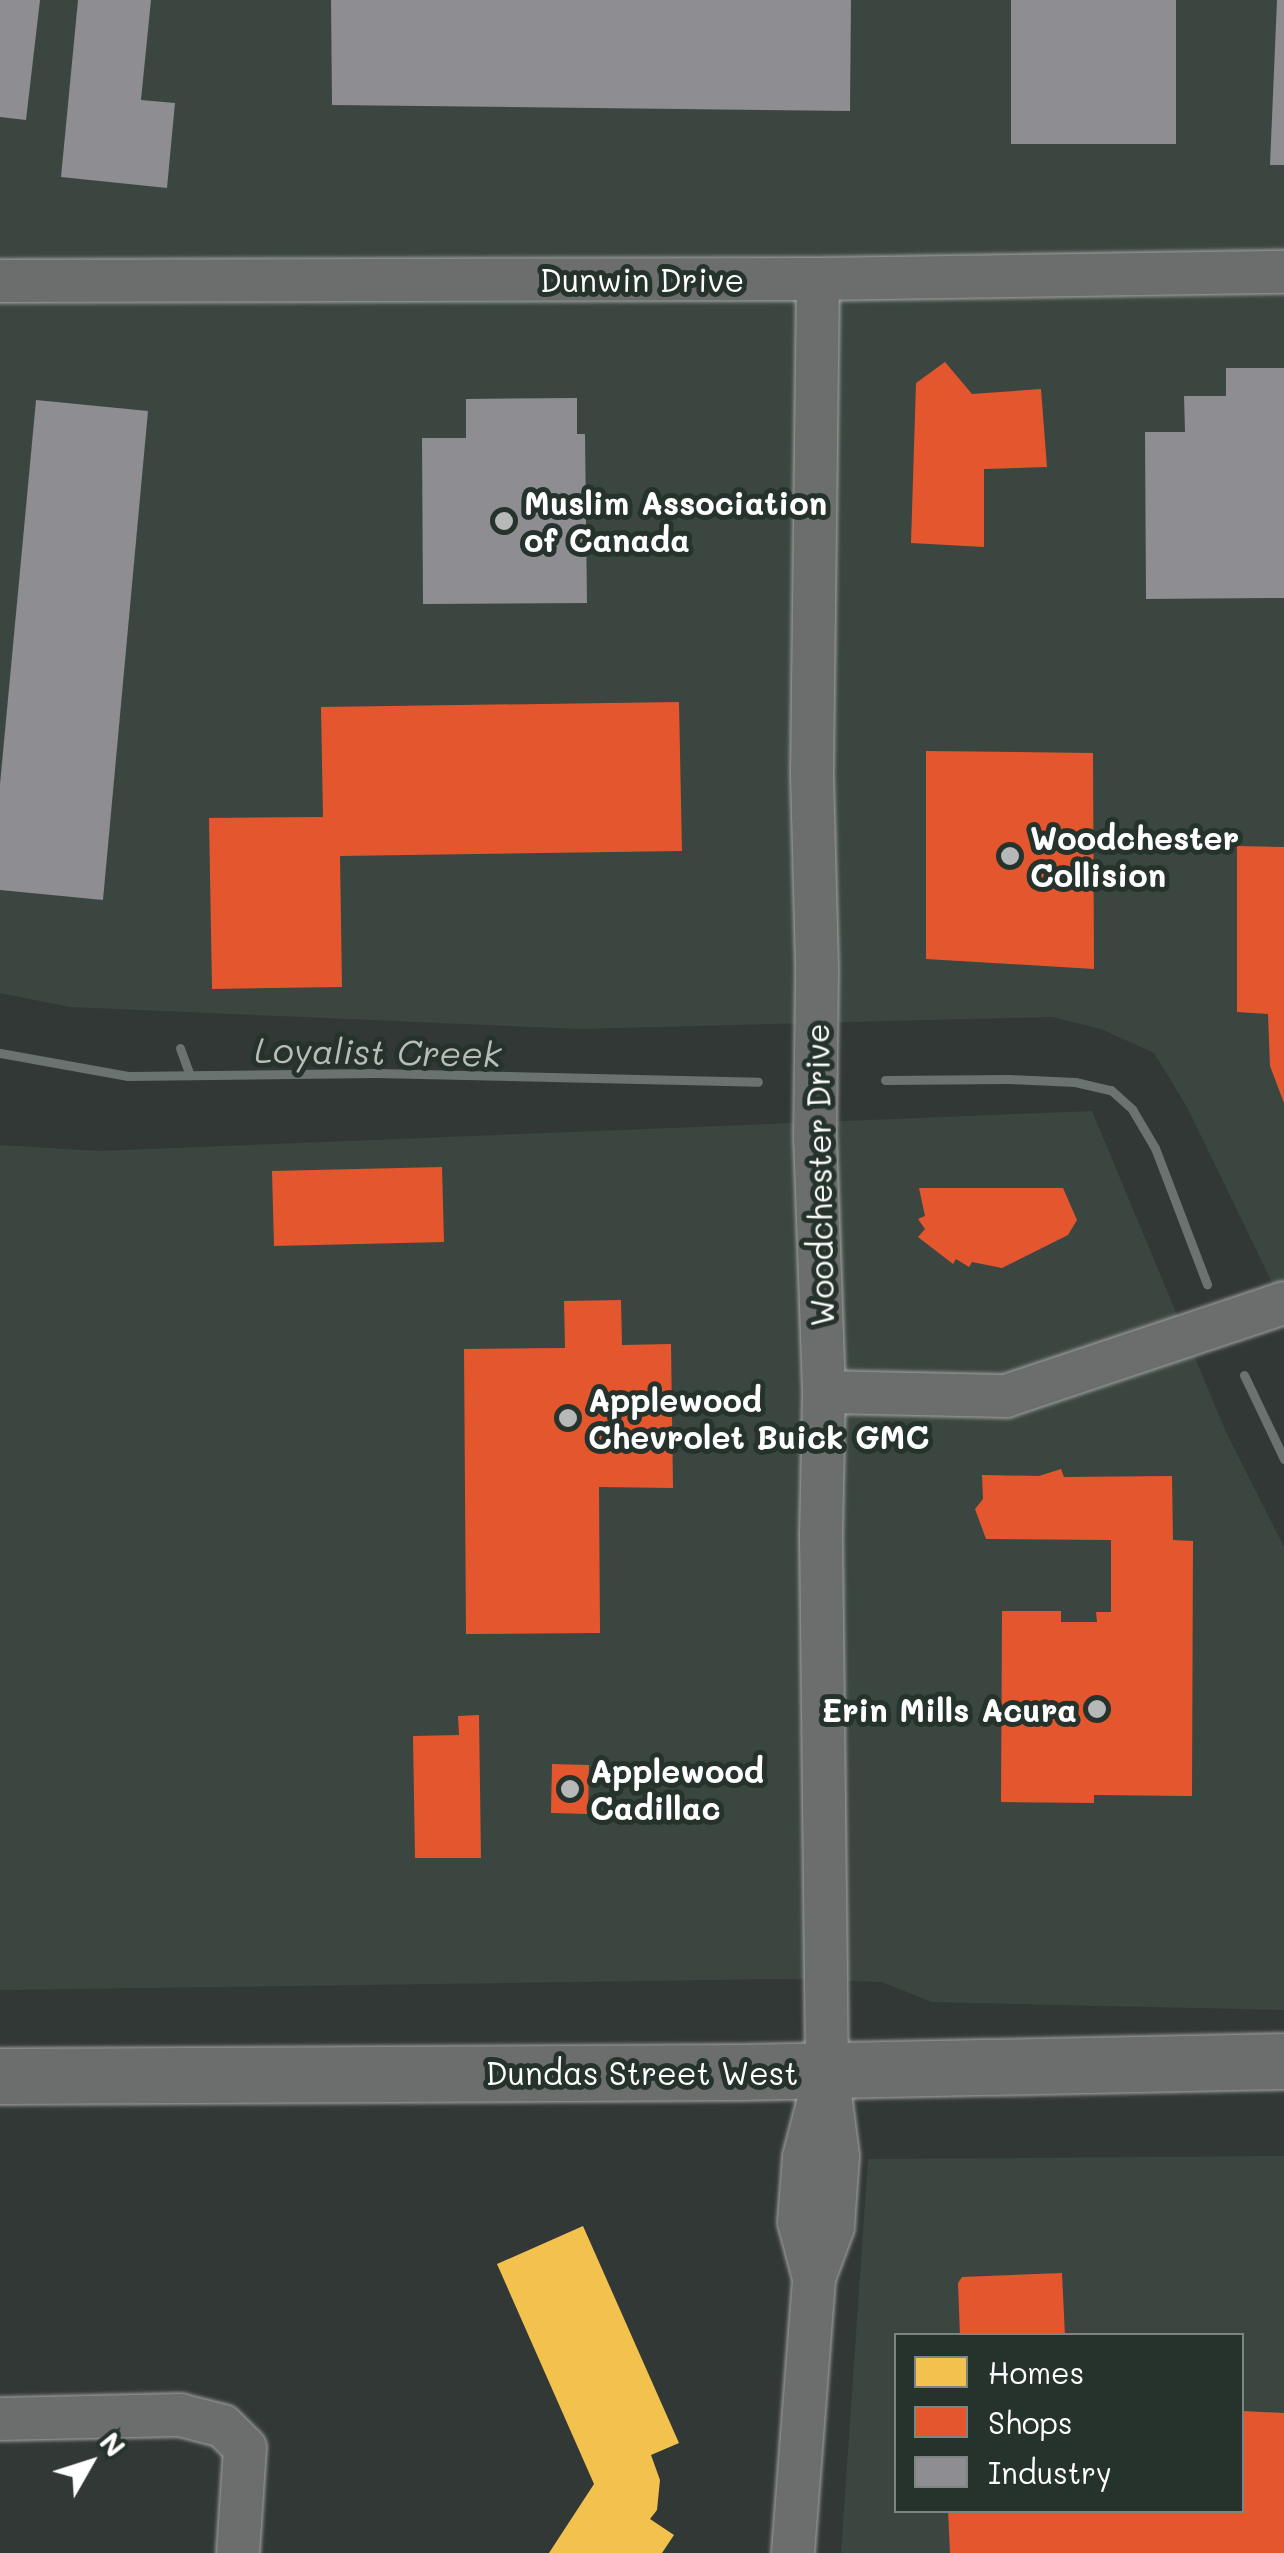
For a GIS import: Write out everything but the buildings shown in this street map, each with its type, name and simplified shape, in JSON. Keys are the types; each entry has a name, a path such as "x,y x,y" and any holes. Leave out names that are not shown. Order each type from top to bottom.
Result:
{"main road":[{"name":"Dundas Street West","path":"0,2076 827,2070 1284,2061"}],"street":[{"name":"Dunwin Drive","path":"0,281 818,279 1284,272"},
{"name":"Woodchester Drive","path":"793,2553 814,2278 833,2227 838,2156 827,2070 826,1733 820,1536 824,1392 815,1138 817,966 812,772 818,279"},
{"path":"824,1392 1006,1396 1284,1303"},
{"path":"0,2419 180,2415 222,2426 245,2448 238,2553"}],"shaded area":[{"path":"0,0 1284,0 1284,1307 1187,1107 1154,1053 1101,1029 1052,1017 580,1029 70,1007 0,993"},
{"path":"1092,1111 1226,1432 1284,1547 1284,2010 932,2002 882,1982 789,1979 0,1990 0,1145 99,1151"},
{"path":"1284,2156 1284,2553 841,2553 868,2159"}],"waterway":[{"path":"180,1048 190,1075"},
{"name":"Loyalist Creek","path":"0,1053 128,1076 376,1073 758,1082"},
{"name":"Loyalist Creek","path":"885,1080 1009,1079 1075,1082 1111,1090 1132,1109 1155,1148 1207,1284"},
{"name":"Loyalist Creek","path":"1244,1375 1284,1459"}],"place":[{"name":"Muslim Association of Canada","path":"504,521"},
{"name":"Woodchester Collision","path":"1010,856"},
{"name":"Applewood Chevrolet Buick GMC","path":"568,1418"},
{"name":"Erin Mills Acura","path":"1097,1709"},
{"name":"Applewood Cadillac","path":"570,1789"}]}
